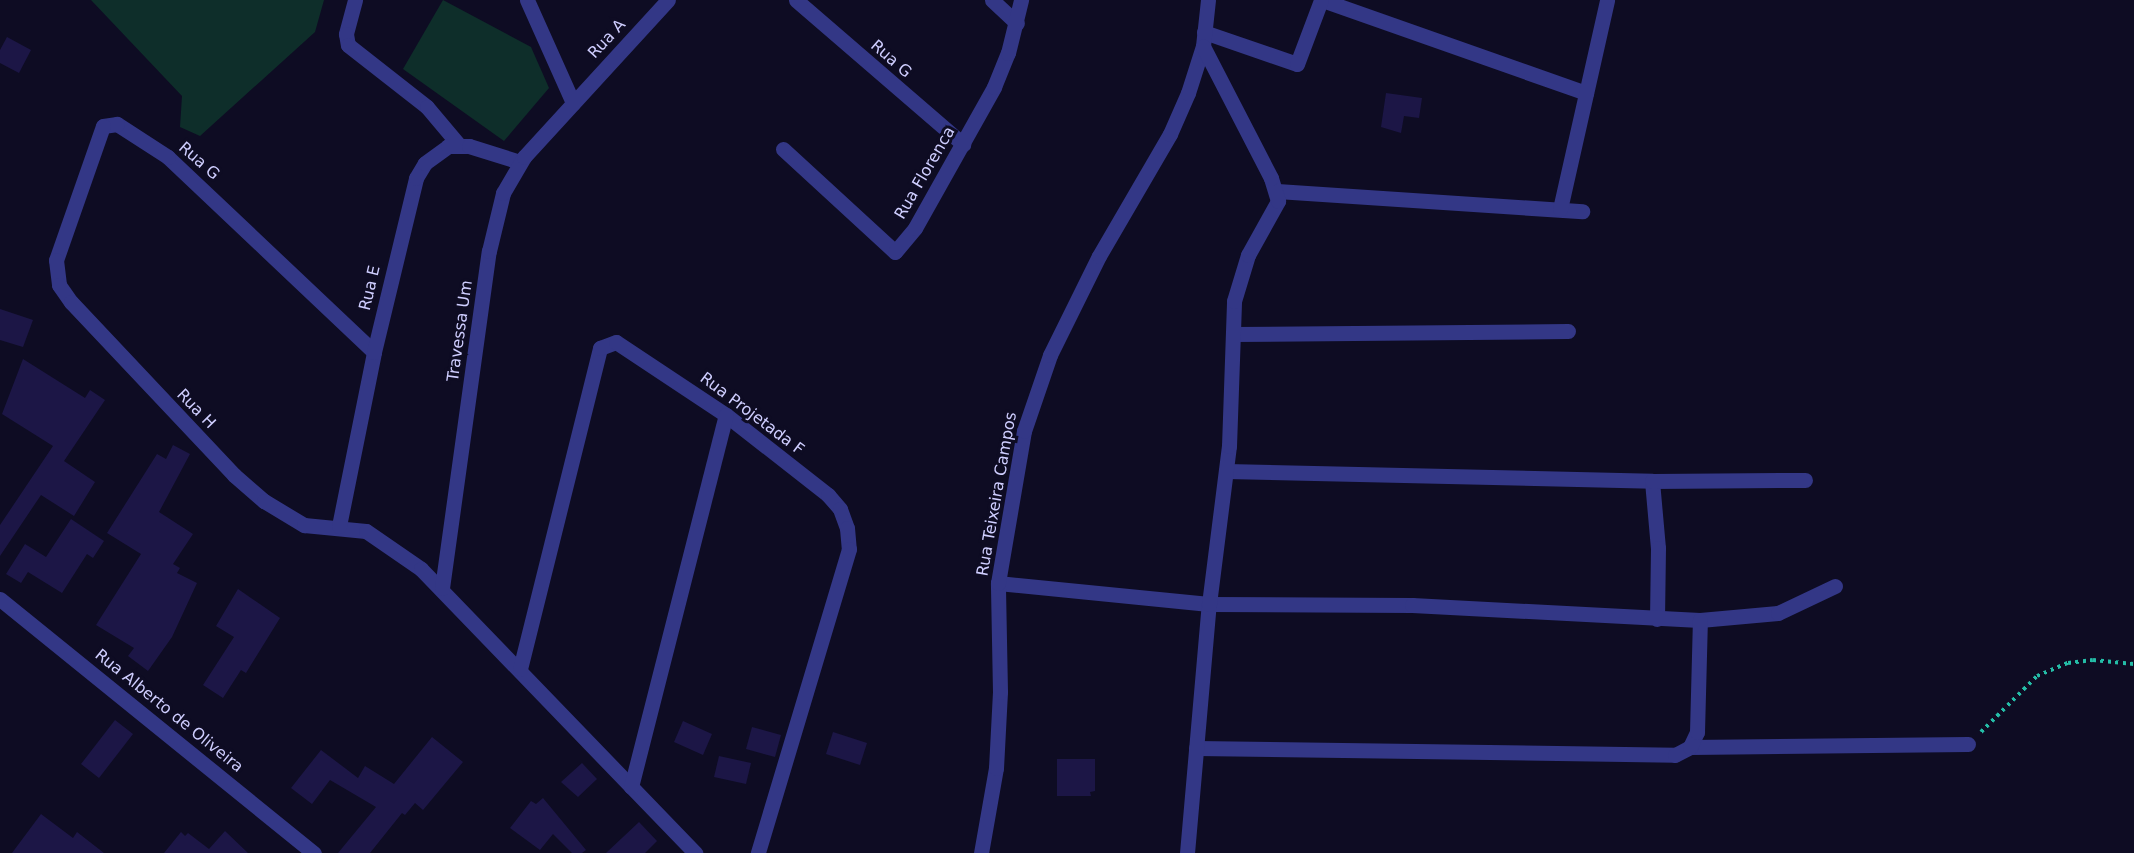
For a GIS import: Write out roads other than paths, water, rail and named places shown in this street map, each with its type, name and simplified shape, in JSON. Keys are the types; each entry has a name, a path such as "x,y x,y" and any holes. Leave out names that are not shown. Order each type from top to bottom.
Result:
{"street":[{"path":"355,0 346,34 348,45 427,107 459,145 520,162"},
{"path":"526,0 573,103"},
{"name":"Rua A","path":"573,103 668,0"},
{"name":"Rua G","path":"796,0 963,144"},
{"path":"992,0 1017,23"},
{"name":"Rua Florenca","path":"783,149 896,252 915,228 994,87 1017,23 1021,0"},
{"name":"Rua Teixeira Campos","path":"981,853 996,768 1000,692 998,583 1017,465 1036,390 1099,256 1170,134 1203,39 1208,0"},
{"path":"1203,39 1297,64 1321,0 1586,93"},
{"path":"1560,209 1607,0"},
{"path":"1187,853 1209,604 1226,471 1239,277 1275,210 1277,191 1203,39"},
{"name":"Travessa Um","path":"442,588 489,251 503,193 520,162 573,103"},
{"name":"Rua G","path":"56,274 56,260 92,147 103,126 111,123 168,157 374,352"},
{"name":"Rua E","path":"339,526 374,352 416,178 436,153 459,145"},
{"path":"1277,191 1582,211"},
{"name":"Rua H","path":"56,274 70,302 234,475 289,519 304,525 339,526 366,531 393,547 442,588 695,853"},
{"path":"1234,334 1568,331"},
{"name":"Rua Projetada F","path":"520,669 600,348 616,342 726,415 828,495 840,509 849,549 758,853"},
{"path":"632,787 726,415"},
{"path":"1226,471 1652,481 1805,480"},
{"path":"1652,481 1658,548 1657,619"},
{"path":"998,583 1209,604 1412,605 1700,620 1778,613 1835,586"},
{"name":"Rua Alberto de Oliveira","path":"0,599 314,853"},
{"path":"1690,747 1701,713 1700,620"},
{"path":"1196,748 1675,755 1690,747 1968,744"}]}
